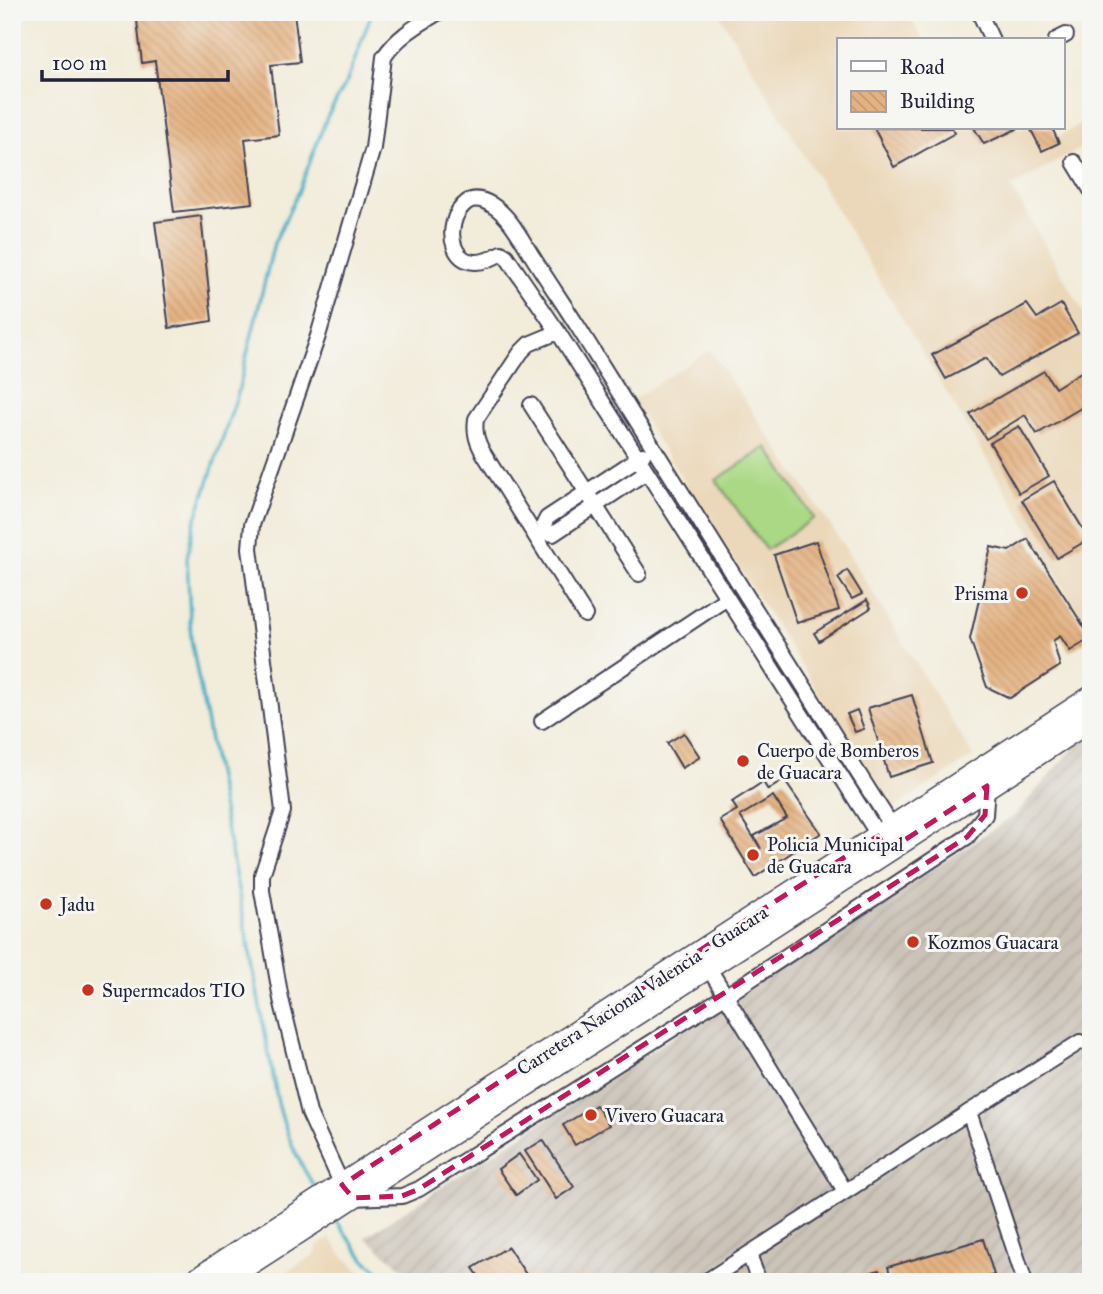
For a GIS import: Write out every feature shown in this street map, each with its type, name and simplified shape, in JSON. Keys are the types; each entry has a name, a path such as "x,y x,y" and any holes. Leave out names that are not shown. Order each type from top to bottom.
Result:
{"main road":[{"name":"Carretera Nacional Valencia - Guacara","path":"222,1282 333,1201 890,839 1091,697"},
{"name":"Carretera Nacional Valencia - Guacara","path":"890,839 987,786 1091,720"},
{"name":"Carretera Nacional Valencia - Guacara","path":"192,1282 333,1201"}],"street":[{"path":"439,12 408,31 392,45 384,57 373,148 318,336 252,525 250,548 283,811 261,883 281,999 333,1201 411,1194 725,996 967,837 985,815 987,786"},
{"path":"979,12 991,38"},
{"path":"1074,162 1091,190"},
{"path":"475,199 483,200 509,222 653,448 890,839 727,598 558,332 504,254 487,263 477,264 466,261 454,248 452,232 467,203 475,199"},
{"path":"558,332 525,347 476,419 475,429 477,442 484,454 585,615"},
{"path":"531,405 639,574"},
{"path":"646,472 551,535 548,533 544,524 547,518 653,448"},
{"path":"542,721 727,598"},
{"path":"704,960 845,1191"},
{"path":"705,1282 1080,1042"},
{"path":"969,1112 976,1126 1025,1282"},
{"path":"749,1254 759,1282"}],"highlighted area":[{"path":"987,786 985,815 967,837 419,1189 402,1196 353,1198 342,1185 746,920 878,836 888,851"}],"shaded area":[{"path":"718,12 907,12 922,38 837,38 837,130 1053,130 1057,137 1091,119 1091,143 1011,187 1091,324 1091,633"},
{"path":"710,350 835,532 973,756 893,809 632,400"},
{"path":"1091,734 1091,1011 1077,1020 1091,1067 1091,1282 419,1282 365,1237 1014,816 1081,740"},
{"path":"330,1238 341,1254 371,1282 271,1282 315,1254 318,1245"}],"green space":[{"path":"767,447 814,518 766,550 716,480"}],"building":[{"path":"136,12 294,12 300,62 271,65 279,135 245,139 253,203 174,212 155,61 142,63"},
{"path":"875,130 953,130 955,133 894,167"},
{"path":"975,130 1015,130 984,144"},
{"path":"1031,130 1053,130 1059,143 1042,151"},
{"path":"201,216 212,321 169,328 155,222"},
{"path":"1027,304 1037,318 1061,304 1078,333 999,377 986,358 946,379 932,355"},
{"path":"1091,366 1091,402 1037,434 1025,415 986,439 970,414 1044,371 1055,388"},
{"path":"1019,426 1049,476 1019,493 990,443"},
{"path":"1054,481 1089,539 1057,558 1022,500"},
{"name":"Prisma","path":"1028,539 1091,638 1070,651 1060,636 1053,641 1060,666 1010,698 987,687 970,639 991,547 1009,551"},
{"path":"816,541 839,610 797,623 774,555"},
{"path":"847,570 862,594 852,599 838,578"},
{"path":"867,600 871,608 819,641 814,633"},
{"path":"912,695 933,763 889,777 868,708"},
{"path":"857,710 864,729 855,732 847,714"},
{"path":"684,733 700,757 682,768 667,743"},
{"path":"784,780 821,833 755,877 720,820 737,810 732,802 763,782 768,790","holes":["773,796 787,818 754,836 761,849 740,816"]},
{"name":"Vivero Guacara","path":"596,1105 609,1125 575,1145 563,1125"},
{"path":"543,1140 574,1187 556,1199 525,1151"},
{"path":"519,1154 537,1180 516,1195 498,1169"},
{"path":"983,1239 994,1275 972,1282 892,1282 888,1267"},
{"path":"508,1247 531,1282 483,1282 473,1268"},
{"path":"879,1270 883,1282 842,1282 842,1281"},
{"path":"575,1277 586,1282 564,1282"}],"waterway":[{"path":"318,1192 294,1149 278,1103 191,639 187,558 193,527 237,396 274,243 298,193 327,117 347,81 372,12"},
{"path":"335,1219 364,1259 392,1282"}],"place":[{"name":"Prisma","path":"1022,593"},
{"name":"Cuerpo de Bomberos de Guacara","path":"743,761"},
{"name":"Policia Municipal de Guacara","path":"753,855"},
{"name":"Jadu","path":"46,904"},
{"name":"Kozmos Guacara","path":"913,942"},
{"name":"Supermcados TIO","path":"88,990"},
{"name":"Vivero Guacara","path":"591,1115"}]}
